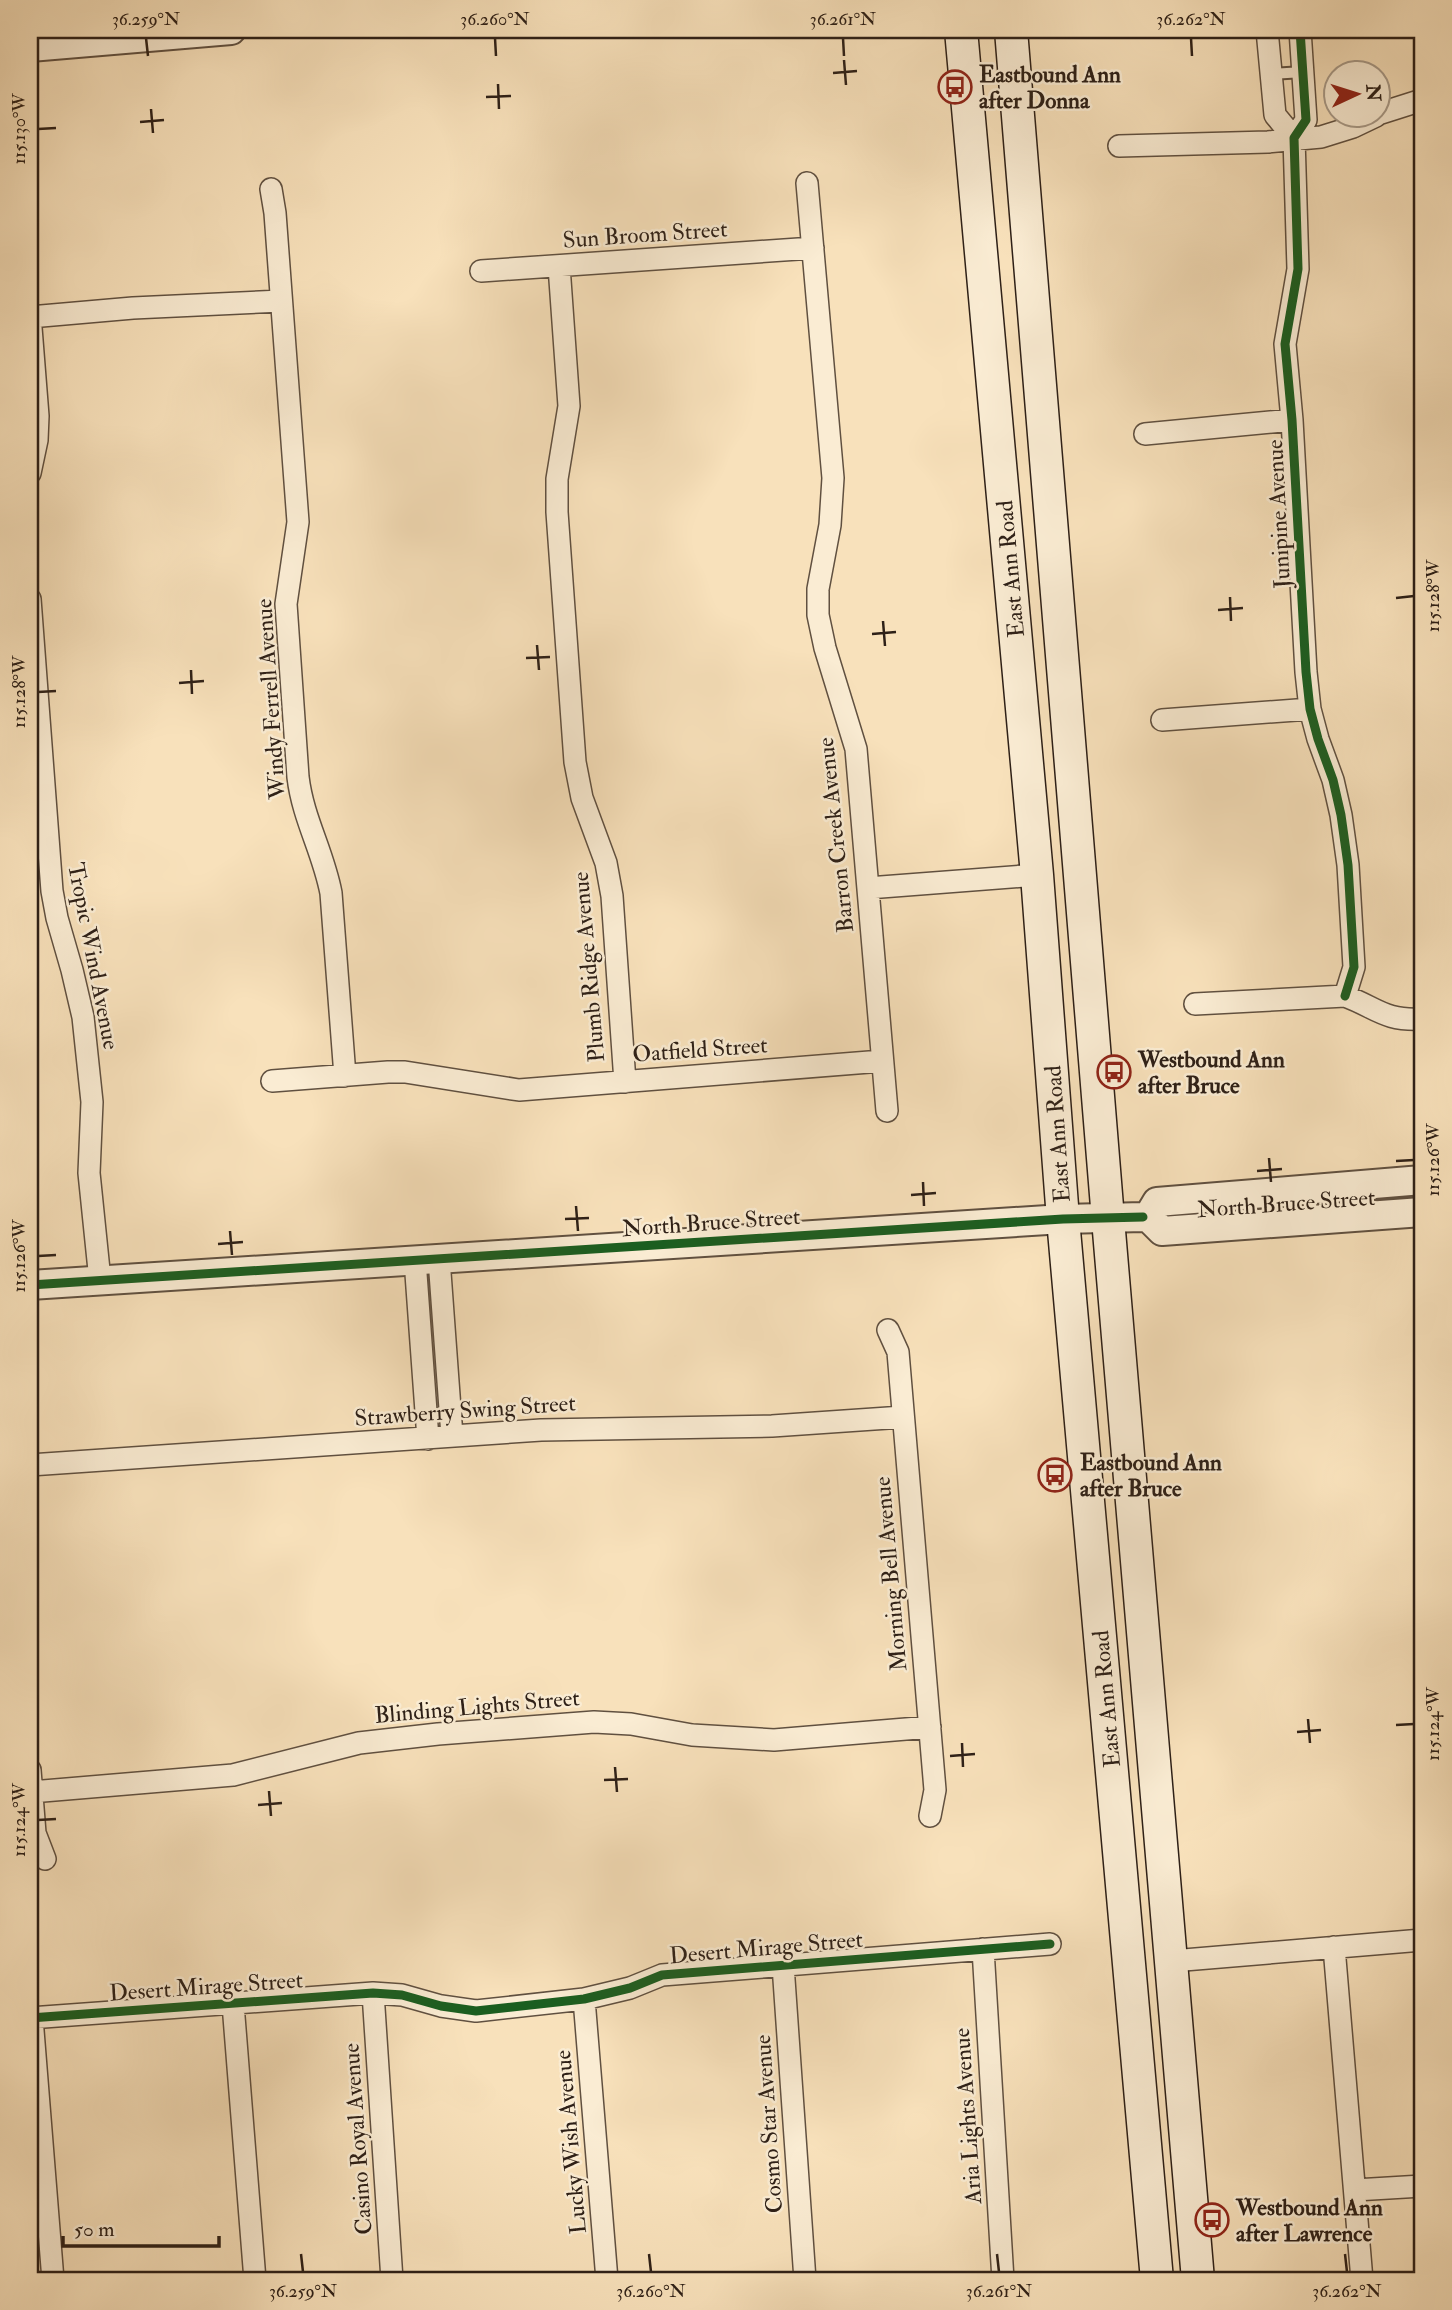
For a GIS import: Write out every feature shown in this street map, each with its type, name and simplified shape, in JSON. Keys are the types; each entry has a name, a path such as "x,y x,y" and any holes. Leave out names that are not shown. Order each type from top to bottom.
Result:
{"main road":[{"name":"East Ann Road","path":"961,30 1037,875 1063,1219 1157,2280"},
{"name":"East Ann Road","path":"1011,30 1198,2280"}],"street":[{"path":"30,47 230,30"},
{"path":"1267,30 1275,115 1294,138"},
{"name":"Junipine Avenue","path":"1300,30 1306,120 1294,138 1298,269 1285,344 1310,709 1335,792 1348,865 1354,967 1345,996"},
{"path":"1392,110 1422,100"},
{"path":"1119,146 1268,142 1321,137 1343,130"},
{"name":"Barron Creek Avenue","path":"807,183 833,478 830,525 818,589 818,615 825,648 856,749 887,1111"},
{"name":"Windy Ferrell Avenue","path":"271,189 298,522 286,604 296,750 301,801 325,863 331,893 345,1076"},
{"name":"Sun Broom Street","path":"481,271 813,248"},
{"name":"Plumb Ridge Avenue","path":"559,266 569,406 557,479 556,512 575,762 582,798 606,863 612,896 625,1082"},
{"path":"30,473 37,440 38,416 30,316 281,301"},
{"path":"1145,434 1292,420"},
{"name":"Tropic Wind Avenue","path":"30,599 50,878 57,918 78,993 86,1041 92,1102 89,1173 100,1280"},
{"path":"1162,720 1310,709"},
{"path":"868,888 1037,875"},
{"path":"1195,1004 1345,996 1363,1003 1383,1016 1404,1020 1422,1019"},
{"name":"Oatfield Street","path":"272,1082 405,1072 519,1090 882,1061"},
{"name":"North Bruce Street","path":"1422,1180 1157,1202 1148,1217 1162,1231 1422,1212"},
{"name":"North Bruce Street","path":"30,1285 1063,1219 1143,1217"},
{"path":"427,1259 447,1372 452,1436"},
{"path":"427,1259 424,1373 428,1439"},
{"name":"Morning Bell Avenue","path":"888,1330 898,1353 904,1418 935,1790 930,1816"},
{"name":"Strawberry Swing Street","path":"30,1465 541,1430 772,1426 904,1418"},
{"name":"Blinding Lights Street","path":"31,1792 233,1775 359,1743 594,1722 632,1724 692,1735 774,1740 930,1727"},
{"path":"30,1770 35,1833 45,1859"},
{"path":"1171,1961 1422,1940"},
{"name":"Desert Mirage Street","path":"31,2018 373,1993 402,1995 441,2006 476,2011 584,1999 630,1988 662,1975 1049,1944"},
{"path":"1334,1947 1362,2280"},
{"name":"Aria Lights Avenue","path":"983,1949 1003,2280"},
{"name":"Cosmo Star Avenue","path":"783,1965 805,2280"},
{"name":"Casino Royal Avenue","path":"373,1993 392,2280"},
{"name":"Lucky Wish Avenue","path":"584,1999 607,2280"},
{"path":"233,2004 255,2280"},
{"path":"31,2018 52,2280"},
{"path":"1354,2190 1422,2186"}],"lane":[{"path":"1271,74 1303,72"},
{"path":"424,1373 447,1372"}],"cycle path":[{"path":"1300,30 1306,120 1294,138 1298,269 1285,344 1310,709 1333,780 1348,865 1354,967 1345,996"},
{"path":"30,1285 1063,1219 1143,1217"},
{"path":"30,2018 373,1993 402,1995 441,2006 476,2011 584,1999 630,1988 662,1975 1050,1944"}],"place":[{"name":"Eastbound Ann after Donna","path":"955,87"},
{"name":"Westbound Ann after Bruce","path":"1114,1072"},
{"name":"Eastbound Ann after Bruce","path":"1055,1475"},
{"name":"Westbound Ann after Lawrence","path":"1212,2220"}]}
